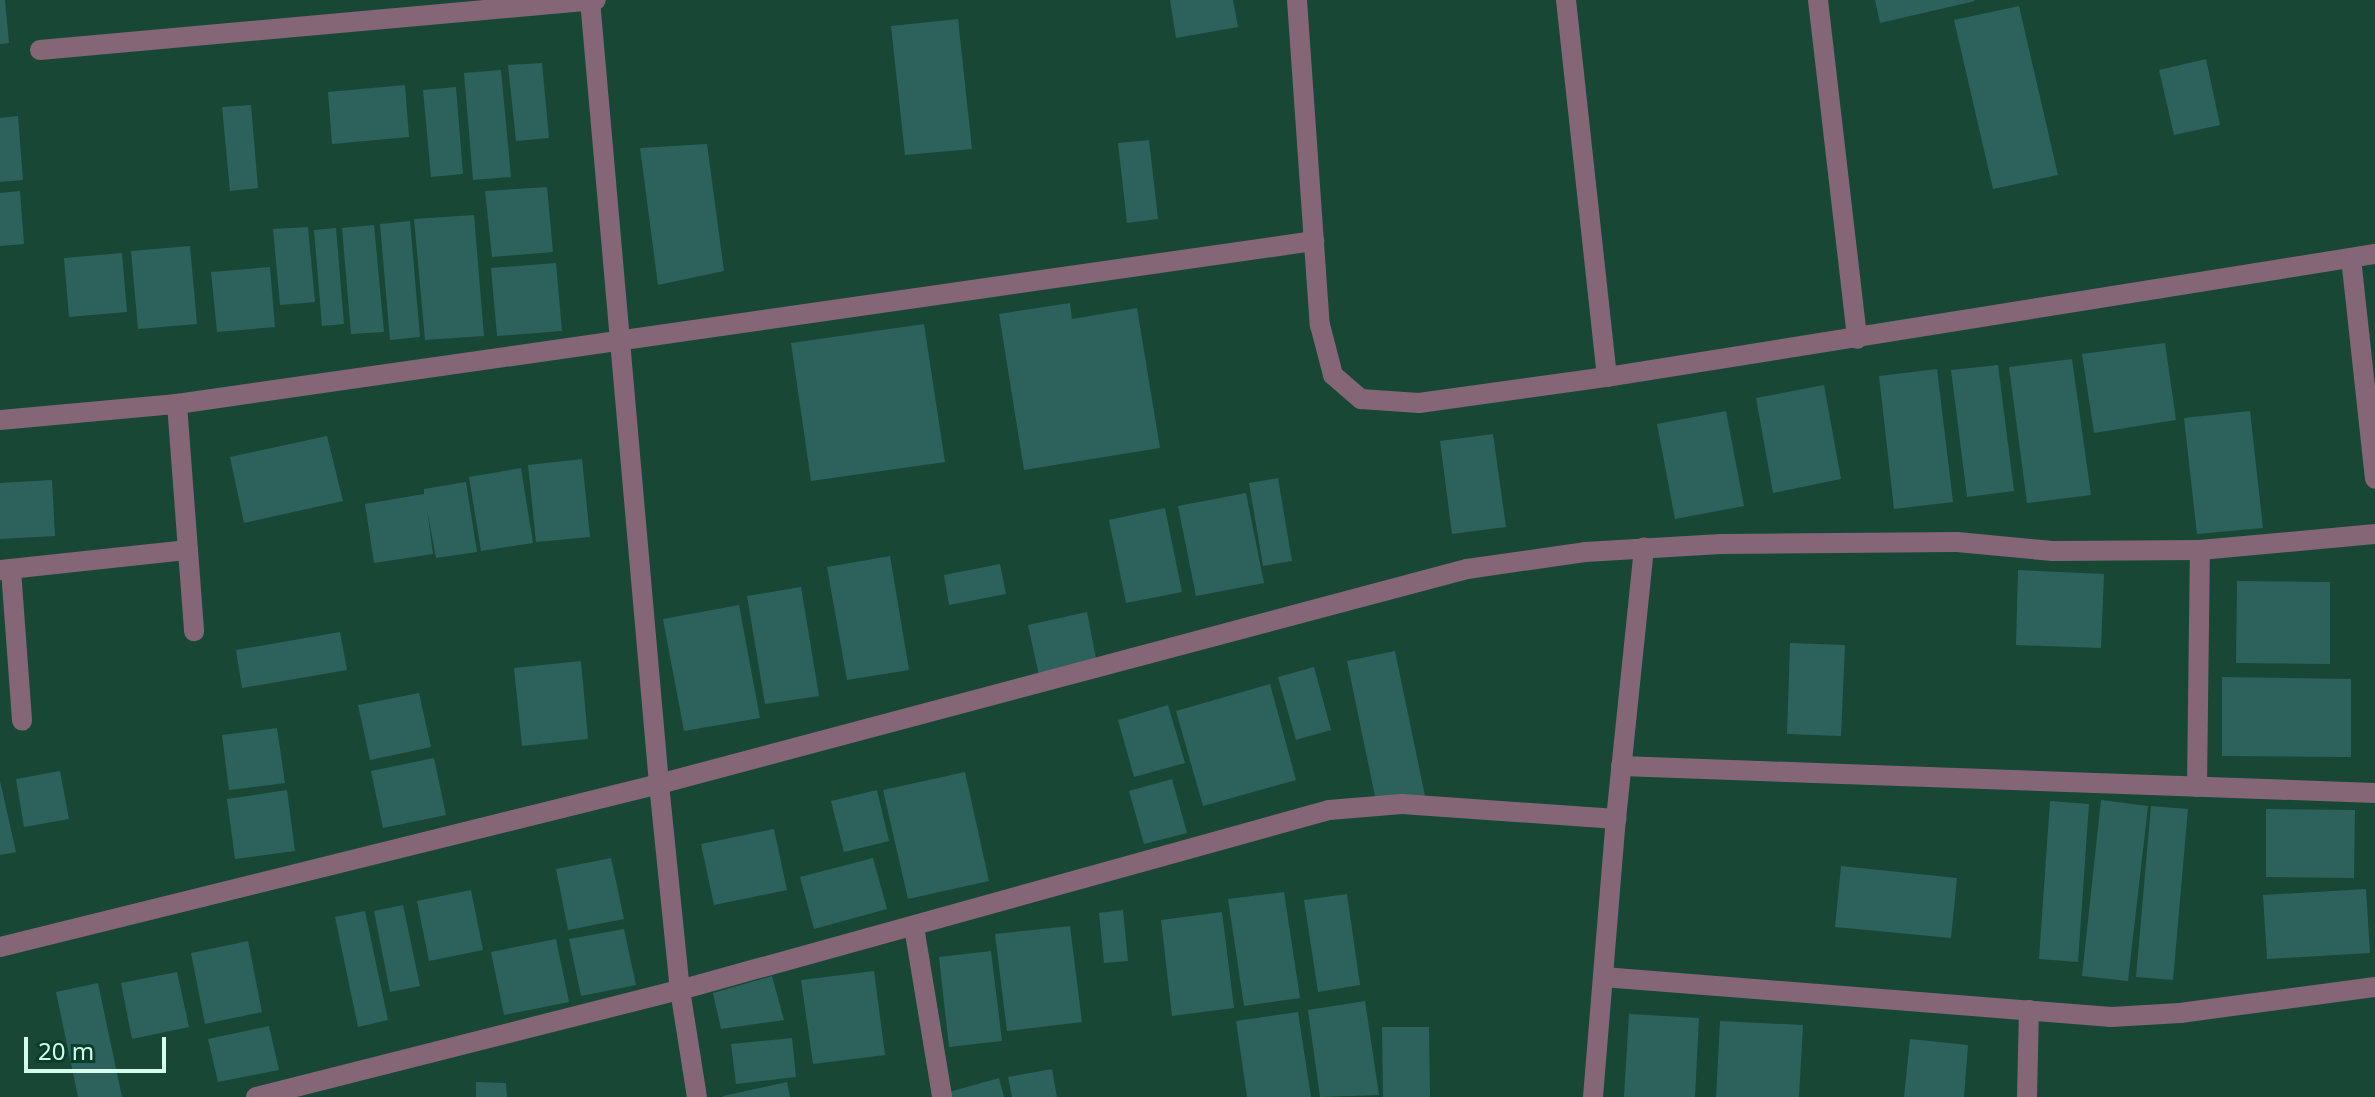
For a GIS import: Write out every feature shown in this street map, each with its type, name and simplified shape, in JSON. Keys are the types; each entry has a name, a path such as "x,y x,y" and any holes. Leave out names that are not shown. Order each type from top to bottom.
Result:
{"street":[{"path":"40,50 592,0 659,784 680,990 697,1097"},
{"path":"1297,0 1320,325 1333,375 1361,399 1419,403 1607,377 2375,254"},
{"path":"1566,0 1607,377"},
{"path":"1818,0 1857,339"},
{"path":"0,420 177,404 1314,241"},
{"path":"2351,258 2375,479"},
{"path":"177,404 194,631"},
{"path":"0,947 659,784 1452,572 1644,547 1957,542 2053,551 2200,550 2375,534"},
{"path":"1593,1097 1616,819 1644,547"},
{"path":"22,721 5,570 188,550"},
{"path":"2197,787 2200,550"},
{"path":"1621,766 2375,793"},
{"path":"256,1097 680,990 1329,810 1402,804 1616,819"},
{"path":"914,927 942,1097"},
{"path":"1603,977 2029,1010 2055,1015 2111,1017 2180,1013 2375,987"},
{"path":"2027,1097 2029,1010"}],"building":[{"path":"0,0 5,0 9,43 0,44"},
{"path":"1170,0 1233,0 1238,27 1176,38"},
{"path":"1875,0 1974,0 1975,1 1880,23"},
{"path":"2019,6 2058,175 1993,189 1954,20"},
{"path":"958,19 972,149 905,155 891,26"},
{"path":"2206,59 2220,125 2174,135 2159,70"},
{"path":"542,63 549,138 516,141 508,65"},
{"path":"501,70 511,177 473,180 464,73"},
{"path":"405,85 409,137 332,144 328,92"},
{"path":"456,87 463,174 431,177 423,90"},
{"path":"251,105 258,188 230,191 222,107"},
{"path":"18,116 23,180 0,182 0,118"},
{"path":"1149,140 1158,219 1127,223 1118,143"},
{"path":"707,144 724,271 658,285 640,148"},
{"path":"547,187 553,252 492,257 485,191"},
{"path":"20,191 24,244 0,246 0,193"},
{"path":"474,215 484,336 425,340 414,219"},
{"path":"410,221 420,337 390,340 380,224"},
{"path":"374,225 384,332 351,334 342,228"},
{"path":"308,227 315,302 280,305 273,229"},
{"path":"336,228 344,324 322,326 314,230"},
{"path":"190,246 197,324 138,329 131,251"},
{"path":"122,253 127,312 69,317 64,258"},
{"path":"556,263 562,331 497,336 491,268"},
{"path":"270,267 275,327 217,332 211,272"},
{"path":"1070,303 1072,319 1137,308 1160,448 1024,470 999,314"},
{"path":"924,324 945,462 811,481 791,343"},
{"path":"2165,343 2176,420 2094,433 2082,354"},
{"path":"2072,359 2091,495 2027,503 2009,367"},
{"path":"1998,365 2014,491 1967,497 1951,370"},
{"path":"1937,369 1953,502 1894,509 1879,376"},
{"path":"1824,385 1841,479 1773,493 1756,398"},
{"path":"1726,411 1744,506 1675,519 1657,424"},
{"path":"2250,411 2263,528 2197,534 2184,418"},
{"path":"1493,434 1506,527 1452,534 1440,441"},
{"path":"327,436 343,501 244,523 230,457"},
{"path":"582,459 590,537 536,542 528,465"},
{"path":"521,468 533,543 481,551 469,477"},
{"path":"1278,478 1292,561 1263,566 1249,483"},
{"path":"52,480 55,536 0,539 0,483"},
{"path":"466,482 477,552 436,558 427,509 433,554 374,563 365,504 424,494 424,489"},
{"path":"1246,493 1264,583 1196,596 1178,506"},
{"path":"1165,508 1182,592 1126,603 1109,520"},
{"path":"890,556 909,670 847,680 827,567"},
{"path":"1000,564 1006,594 949,605 944,575"},
{"path":"2018,570 2104,574 2101,648 2016,645"},
{"path":"2237,581 2330,582 2330,664 2236,663"},
{"path":"801,587 819,696 765,704 747,596"},
{"path":"739,605 760,718 684,731 663,619"},
{"path":"1087,612 1098,669 1040,680 1028,625"},
{"path":"340,632 347,670 242,688 236,650"},
{"path":"1790,643 1845,645 1841,736 1787,734"},
{"path":"1395,651 1425,796 1377,806 1347,661"},
{"path":"581,661 588,739 522,746 514,668"},
{"path":"1314,667 1331,730 1296,740 1278,677"},
{"path":"2222,677 2351,679 2351,757 2222,756"},
{"path":"1270,684 1296,780 1203,806 1176,711"},
{"path":"419,693 431,747 370,760 358,705"},
{"path":"1168,705 1185,763 1134,777 1118,720"},
{"path":"277,728 285,783 229,790 222,735"},
{"path":"434,758 446,815 383,828 371,771"},
{"path":"60,771 69,819 24,827 16,779"},
{"path":"965,772 989,881 908,899 883,790"},
{"path":"1172,779 1187,833 1144,844 1129,791"},
{"path":"0,781 16,852 0,855"},
{"path":"287,790 295,851 235,859 227,799"},
{"path":"877,790 889,841 844,852 831,801"},
{"path":"2101,800 2148,806 2128,981 2082,976"},
{"path":"2050,801 2089,804 2078,962 2039,959"},
{"path":"2151,806 2188,809 2173,980 2136,977"},
{"path":"2266,809 2355,810 2354,878 2266,877"},
{"path":"774,829 787,890 714,905 701,844"},
{"path":"611,858 624,919 568,930 556,869"},
{"path":"873,858 887,909 814,929 800,877"},
{"path":"1841,866 1957,878 1951,938 1835,927"},
{"path":"2366,889 2370,953 2267,959 2263,895"},
{"path":"471,890 483,950 429,961 417,901"},
{"path":"1284,892 1300,998 1244,1006 1228,899"},
{"path":"1347,894 1360,985 1318,992 1304,900"},
{"path":"403,905 420,986 390,992 374,911"},
{"path":"1123,910 1128,961 1104,963 1099,913"},
{"path":"365,911 388,1020 358,1027 335,917"},
{"path":"1222,912 1234,1008 1172,1016 1161,920"},
{"path":"1070,926 1082,1022 1007,1031 995,934"},
{"path":"624,929 636,985 581,996 569,939"},
{"path":"556,939 569,1002 504,1015 491,952"},
{"path":"248,941 262,1012 205,1024 191,953"},
{"path":"991,951 1002,1041 949,1047 939,957"},
{"path":"874,971 885,1055 813,1064 801,980"},
{"path":"177,972 189,1027 132,1039 121,983"},
{"path":"772,976 784,1020 721,1029 713,993"},
{"path":"98,983 122,1097 78,1097 56,992"},
{"path":"1365,1001 1379,1095 1320,1097 1308,1010"},
{"path":"1298,1012 1311,1097 1247,1097 1236,1021"},
{"path":"1629,1014 1699,1018 1695,1097 1624,1097"},
{"path":"1720,1021 1803,1025 1799,1097 1716,1097"},
{"path":"269,1026 279,1070 218,1082 208,1039"},
{"path":"1382,1027 1429,1027 1430,1097 1383,1097"},
{"path":"792,1038 796,1077 736,1084 731,1044"},
{"path":"1910,1039 1968,1045 1964,1097 1904,1097"},
{"path":"1052,1069 1057,1097 1012,1097 1008,1077"},
{"path":"999,1078 1004,1097 951,1097 949,1092"},
{"path":"476,1082 506,1083 507,1097 476,1097"},
{"path":"787,1082 790,1097 723,1097 723,1096"}]}
